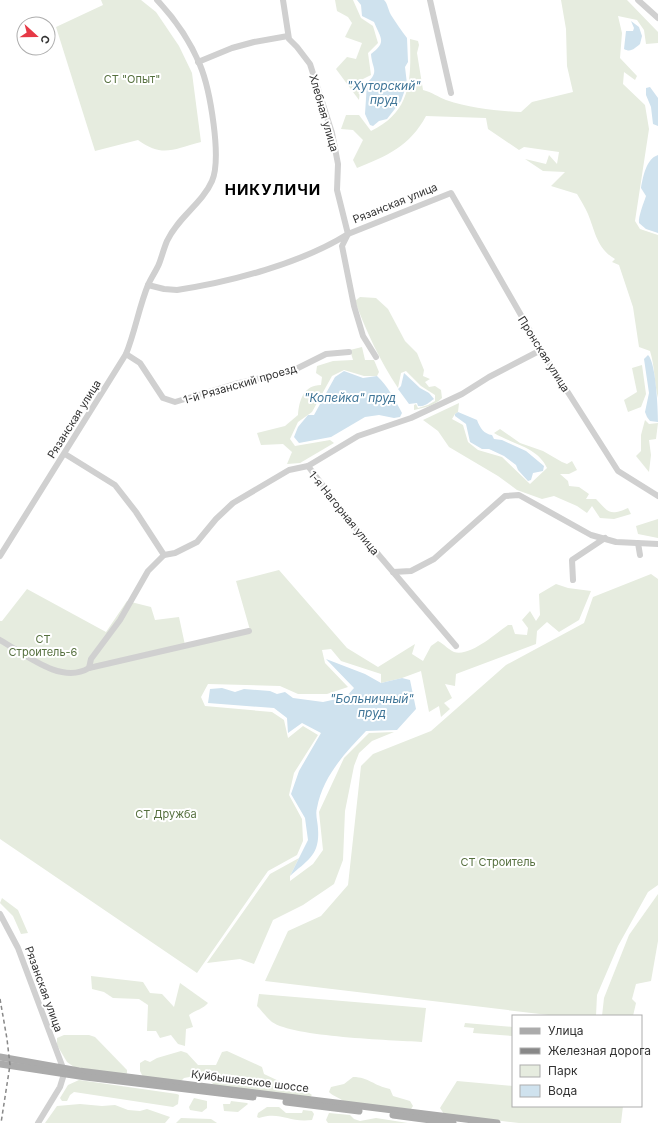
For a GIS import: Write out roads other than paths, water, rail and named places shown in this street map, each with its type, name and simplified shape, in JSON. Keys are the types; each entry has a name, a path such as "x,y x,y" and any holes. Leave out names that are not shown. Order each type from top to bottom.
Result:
{"main road":[{"name":"Куйбышевское шоссе","path":"0,1057 63,1071 453,1123"},
{"name":"Куйбышевское шоссе","path":"0,1064 497,1123"}],"street":[{"name":"Рязанская улица","path":"0,556 126,354 135,330 148,285 159,265 168,240 174,229 203,197 213,179 216,169 212,116 198,62 181,29 157,0"},
{"path":"198,62 240,46 288,36 283,0"},
{"path":"430,0 451,93"},
{"path":"638,0 658,18"},
{"name":"Хлебная улица","path":"288,36 310,64 317,83 336,150 338,175 337,190 348,234"},
{"name":"Рязанская улица","path":"148,285 164,289 177,290 262,272 335,242 348,234 451,193"},
{"name":"Пронская улица","path":"451,193 541,350 618,471 658,496"},
{"name":"Рязанская улица","path":"348,234 342,246 354,306 363,336 376,357"},
{"name":"1-я Нагорная улица","path":"456,646 350,520 308,466 358,436 411,418 462,394 489,377 541,350"},
{"name":"1-й Рязанский проезд","path":"126,354 140,363 163,398 175,402 235,384 294,370 326,354 349,352"},
{"path":"65,454 116,485 164,554"},
{"path":"89,668 91,659 120,620 148,571 164,554 175,553 196,542 216,519 233,503 290,470 308,466"},
{"path":"393,572 411,571 434,559 505,496 519,494 591,535 616,542 658,544"},
{"path":"574,580 572,560 605,538"},
{"path":"638,543 640,555"},
{"path":"0,640 54,671 80,673 89,668 249,631"},
{"name":"Рязанская улица","path":"0,914 18,948 63,1071"},
{"path":"38,1123 60,1087 63,1071"}],"water":[{"name":"\"Хуторский\" пруд","path":"357,0 384,0 391,15 407,38 408,62 405,67 407,84 401,101 387,119 379,121 373,126 370,125 365,114 367,83 374,73 371,54 379,46 381,40 374,22 362,16 361,5"},
{"path":"631,21 639,27 642,36 640,44 633,50 626,50 624,49 626,31 633,31 634,28"},
{"path":"650,87 658,98 658,126 653,124 651,107 646,95 646,88"},
{"path":"658,155 658,233 646,229 639,223 639,220 646,196 641,188 644,174 648,164"},
{"path":"648,355 651,359 655,376 658,422 650,421 645,412 649,393 644,359"},
{"name":"\"Копейка\" пруд","path":"344,371 363,378 377,376 397,403 402,413 400,417 394,418 379,415 365,417 331,437 299,443 294,437 298,427 308,415 314,415 335,377"},
{"path":"404,373 420,388 429,393 434,399 423,406 418,406 417,403 409,404 398,389 401,386"},
{"path":"458,412 477,420 479,426 487,433 492,435 494,439 502,440 526,451 544,466 543,471 533,473 531,480 528,481 518,470 516,465 504,456 489,449 482,449 470,442 466,424 455,416"},
{"name":"\"Больничный\" пруд","path":"326,659 365,674 381,683 402,678 410,680 416,709 397,730 366,731 336,766 324,786 317,808 318,838 315,851 307,861 290,876 308,840 305,818 291,794 299,771 321,733 302,723 288,733 287,718 274,708 208,703 210,689 222,688 235,692 244,689 270,691 277,694 285,692 293,698 323,702 346,697 354,688"}],"railway":[{"path":"0,999 10,1065 1,1123"}],"district":[{"name":"НИКУЛИЧИ","path":"273,190"}],"park label":[{"name":"СТ \"Опыт\"","path":"132,79"},
{"name":"СТ Строитель-6","path":"43,645"},
{"name":"СТ Дружба","path":"166,814"},
{"name":"СТ Строитель","path":"498,862"}]}
